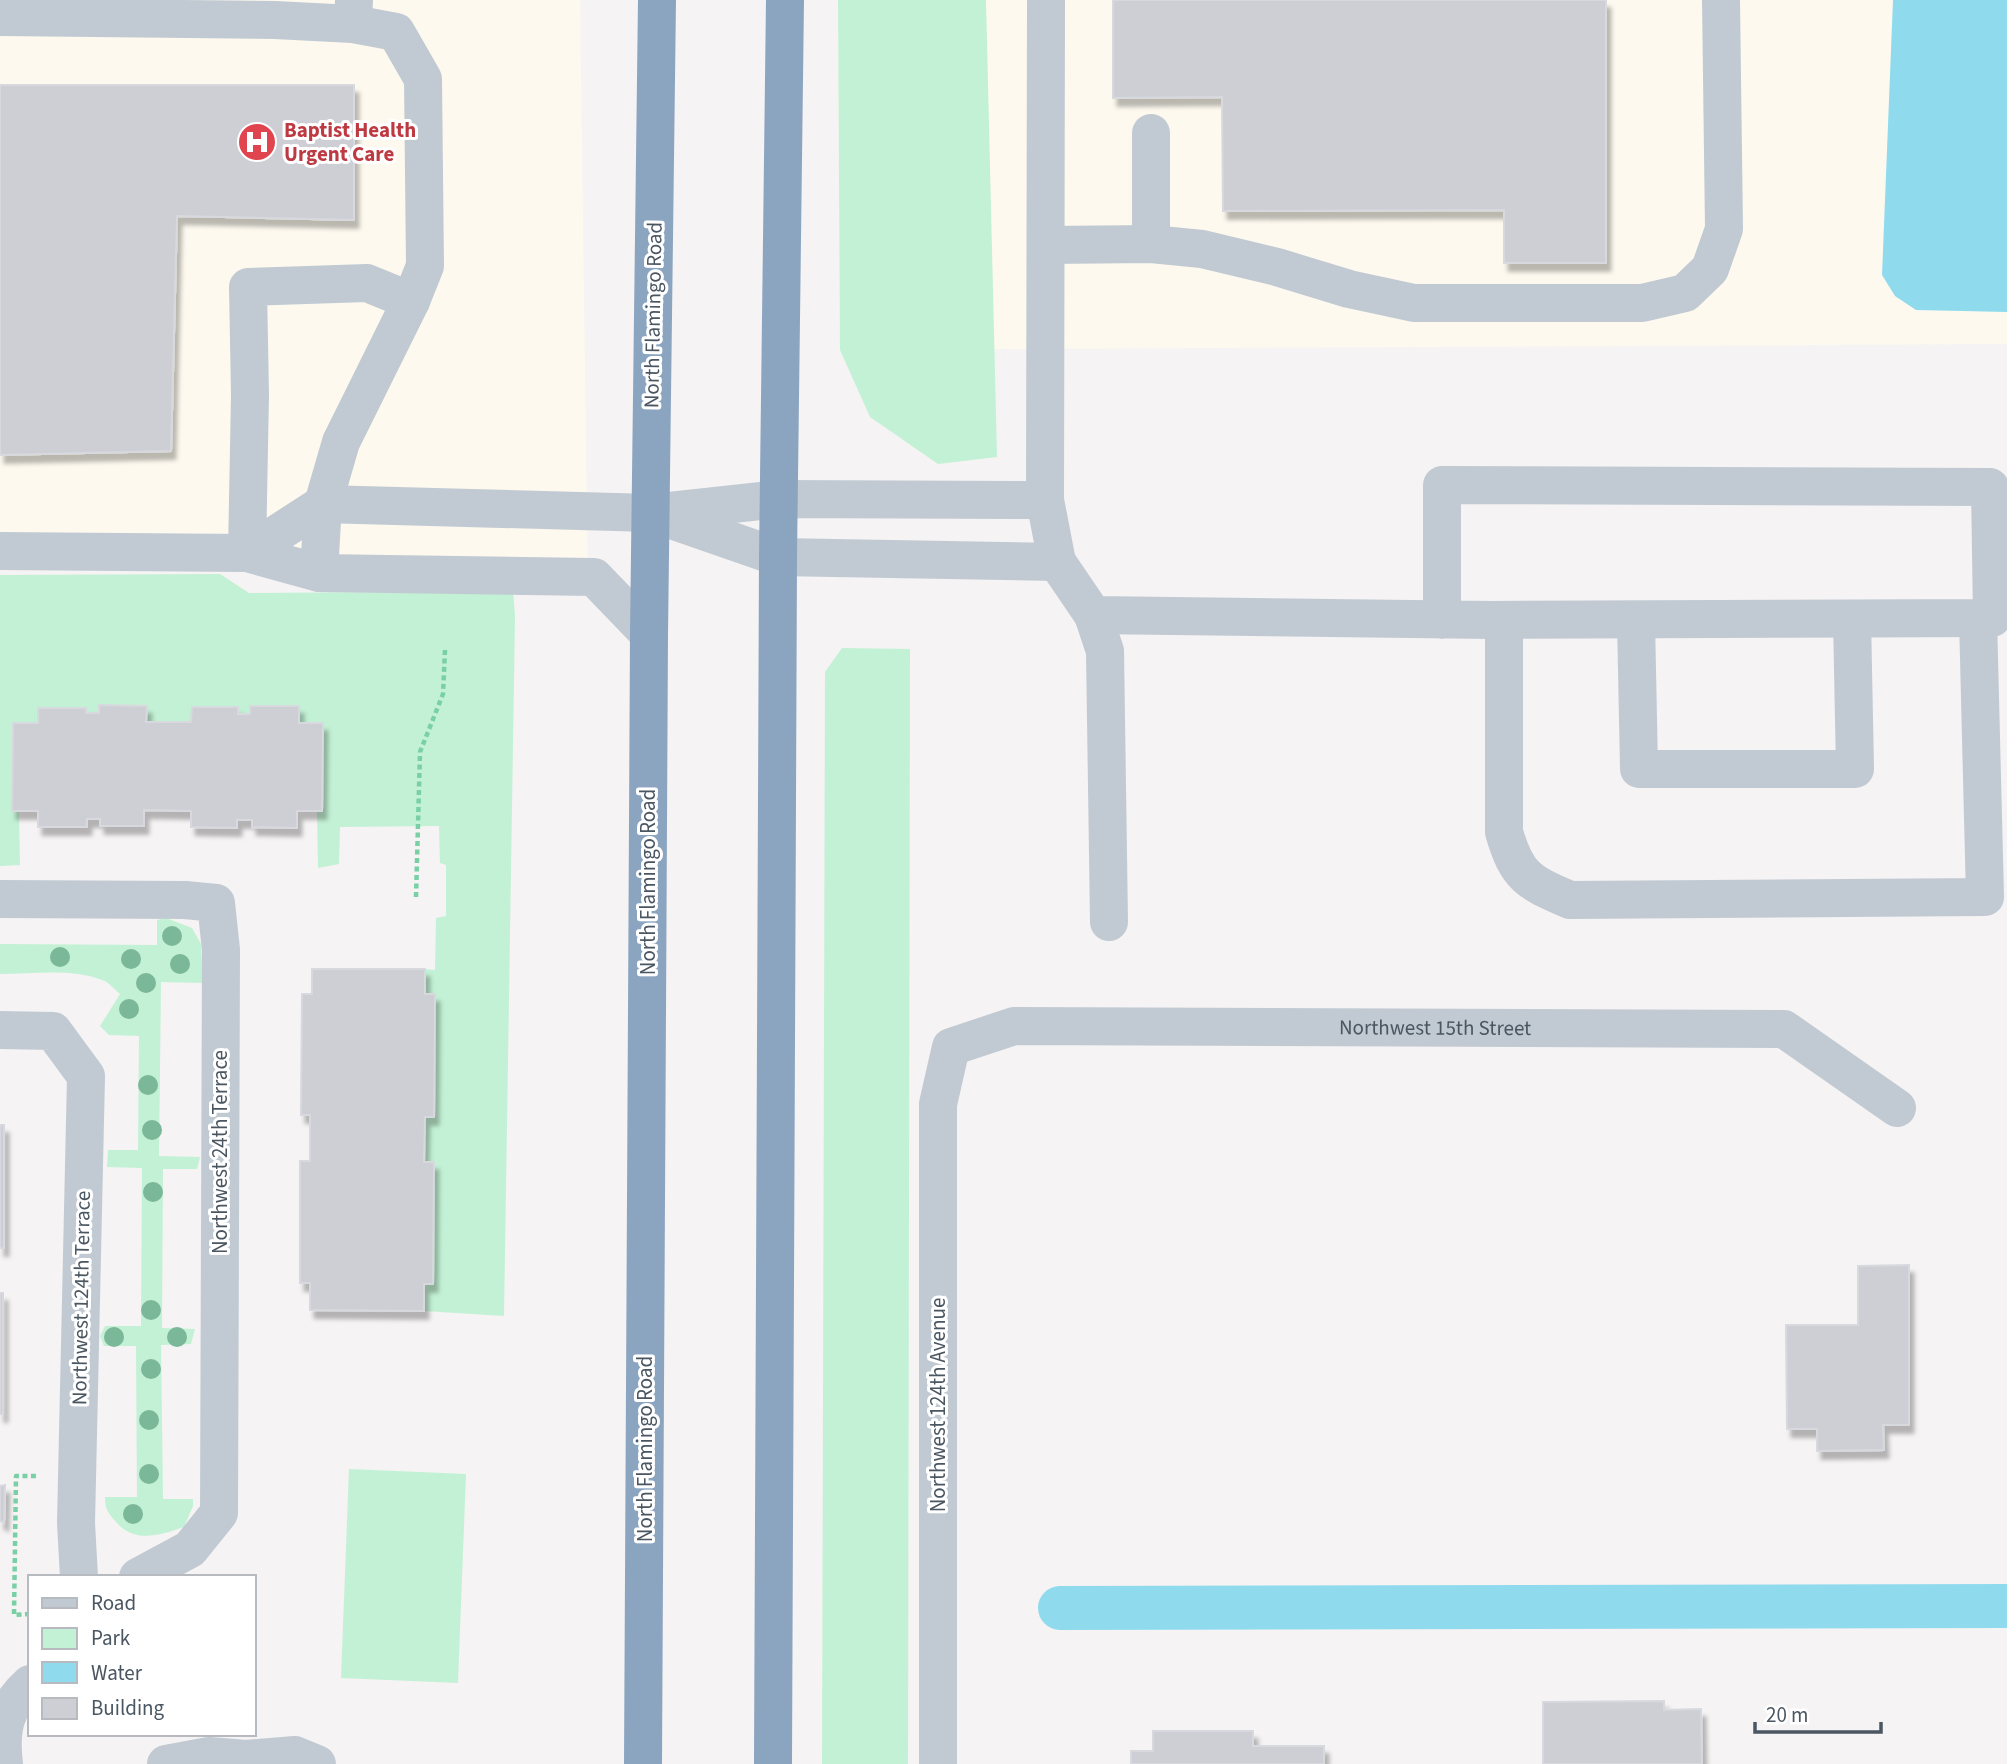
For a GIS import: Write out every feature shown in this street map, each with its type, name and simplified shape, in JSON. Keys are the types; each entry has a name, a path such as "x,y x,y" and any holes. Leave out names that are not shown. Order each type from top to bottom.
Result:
{"highway":[{"name":"North Flamingo Road","path":"643,1764 649,634 657,0"},
{"path":"773,1764 778,557 785,0"}],"street":[{"path":"1046,0 1045,500 1057,562 1093,615 1105,651 1109,922"},
{"path":"1046,245 1151,244 1202,249 1277,267 1349,289 1414,303 1642,303 1685,293 1710,269 1724,229 1721,0"},
{"path":"0,18 275,20 353,12 396,32 423,79 425,266 411,301 341,442 323,504 319,573"},
{"path":"1151,133 1151,244"},
{"path":"247,553 250,395 248,287 367,283 411,301"},
{"path":"1093,615 1442,620 1992,618 1990,487 1442,485 1442,620"},
{"path":"247,553 323,504 651,513 779,499 1045,500"},
{"path":"651,513 778,557 1057,562"},
{"path":"0,551 247,553 319,573 594,577 649,634"},
{"path":"1504,620 1504,832 1512,858 1524,876 1545,890 1570,900 1984,897 1978,618"},
{"path":"1636,620 1639,769 1854,769 1852,619"},
{"name":"Northwest 24th Terrace","path":"0,899 185,900 216,903 221,950 219,1513 190,1549 142,1575"},
{"name":"Northwest 15th Street","path":"951,1047 1014,1026 1784,1029 1897,1108"},
{"name":"Northwest 124th Terrace","path":"0,1030 53,1031 86,1076 76,1523 79,1575"},
{"name":"Northwest 124th Avenue","path":"938,1764 938,1104 951,1047"},
{"path":"2,1747 9,1709 28,1686"},
{"path":"152,1764 155,1736"},
{"path":"166,1764 209,1756 248,1762 295,1755 317,1764"}],"path":[{"path":"416,897 420,752 443,694 445,650"},
{"path":"28,1614 14,1615 16,1476 41,1476"}],"shaded area":[{"path":"0,0 580,0 588,589 233,566 0,567"},
{"path":"838,0 2007,0 2007,344 840,350"}],"green space":[{"path":"838,0 986,0 997,457 938,464 870,417 840,350"},
{"path":"220,574 249,593 513,591 515,616 504,1316 424,1311 424,1284 433,1284 434,1162 424,1162 425,1117 434,1116 435,994 425,994 425,969 435,970 436,918 446,916 446,865 440,863 439,826 340,827 339,864 318,868 317,811 322,810 323,724 299,723 299,706 251,706 250,714 192,707 191,722 146,722 146,706 99,705 99,713 86,713 86,708 39,708 19,811 20,865 0,866 0,575"},
{"path":"842,648 910,649 908,1764 822,1764 825,672"},
{"path":"166,918 192,928 201,944 203,983 161,982 159,1156 200,1157 197,1169 163,1169 162,1328 195,1329 191,1344 161,1345 163,1499 193,1499 193,1506 184,1527 148,1536 123,1529 111,1516 106,1505 105,1497 137,1497 136,1346 104,1346 100,1336 105,1326 141,1326 142,1168 107,1167 108,1150 138,1150 139,1036 109,1035 100,1026 120,994 107,982 90,976 65,973 0,974 0,944 157,945 157,920"},
{"path":"349,1469 466,1474 458,1683 341,1678"}],"water":[{"path":"1893,0 2007,0 2007,312 1916,310 1895,296 1882,275"}],"building":[{"path":"1113,0 1606,0 1606,263 1504,263 1504,210 1223,211 1222,97 1113,98"},
{"path":"0,85 354,85 354,220 177,216 171,451 0,455"},
{"path":"99,705 147,706 146,722 191,722 192,707 238,707 238,714 250,714 250,706 299,706 299,723 323,723 322,811 297,811 297,828 252,827 252,820 237,820 237,828 191,827 191,811 144,810 144,826 100,826 100,819 87,819 87,827 38,827 38,811 12,811 13,723 38,723 38,708 86,708 86,713 99,713"},
{"path":"312,969 425,969 425,994 435,994 434,1117 425,1117 424,1162 434,1162 433,1284 424,1284 424,1311 310,1310 310,1283 300,1283 300,1161 310,1161 310,1115 301,1115 302,994 312,994"},
{"path":"0,1125 4,1125 4,1248 0,1248"},
{"path":"1909,1265 1909,1425 1883,1425 1884,1450 1817,1451 1817,1429 1787,1429 1786,1325 1858,1325 1858,1266"},
{"path":"0,1293 3,1293 3,1414 0,1414"},
{"path":"5,1485 4,1523 0,1521 0,1486"},
{"path":"1664,1701 1664,1710 1701,1709 1702,1764 1543,1764 1543,1702"},
{"path":"1153,1731 1253,1731 1253,1746 1324,1746 1324,1764 1131,1764 1131,1751 1153,1751"}],"waterway":[{"path":"1060,1608 2007,1606"}],"place":[{"name":"Baptist Health Urgent Care","path":"257,142"}]}
